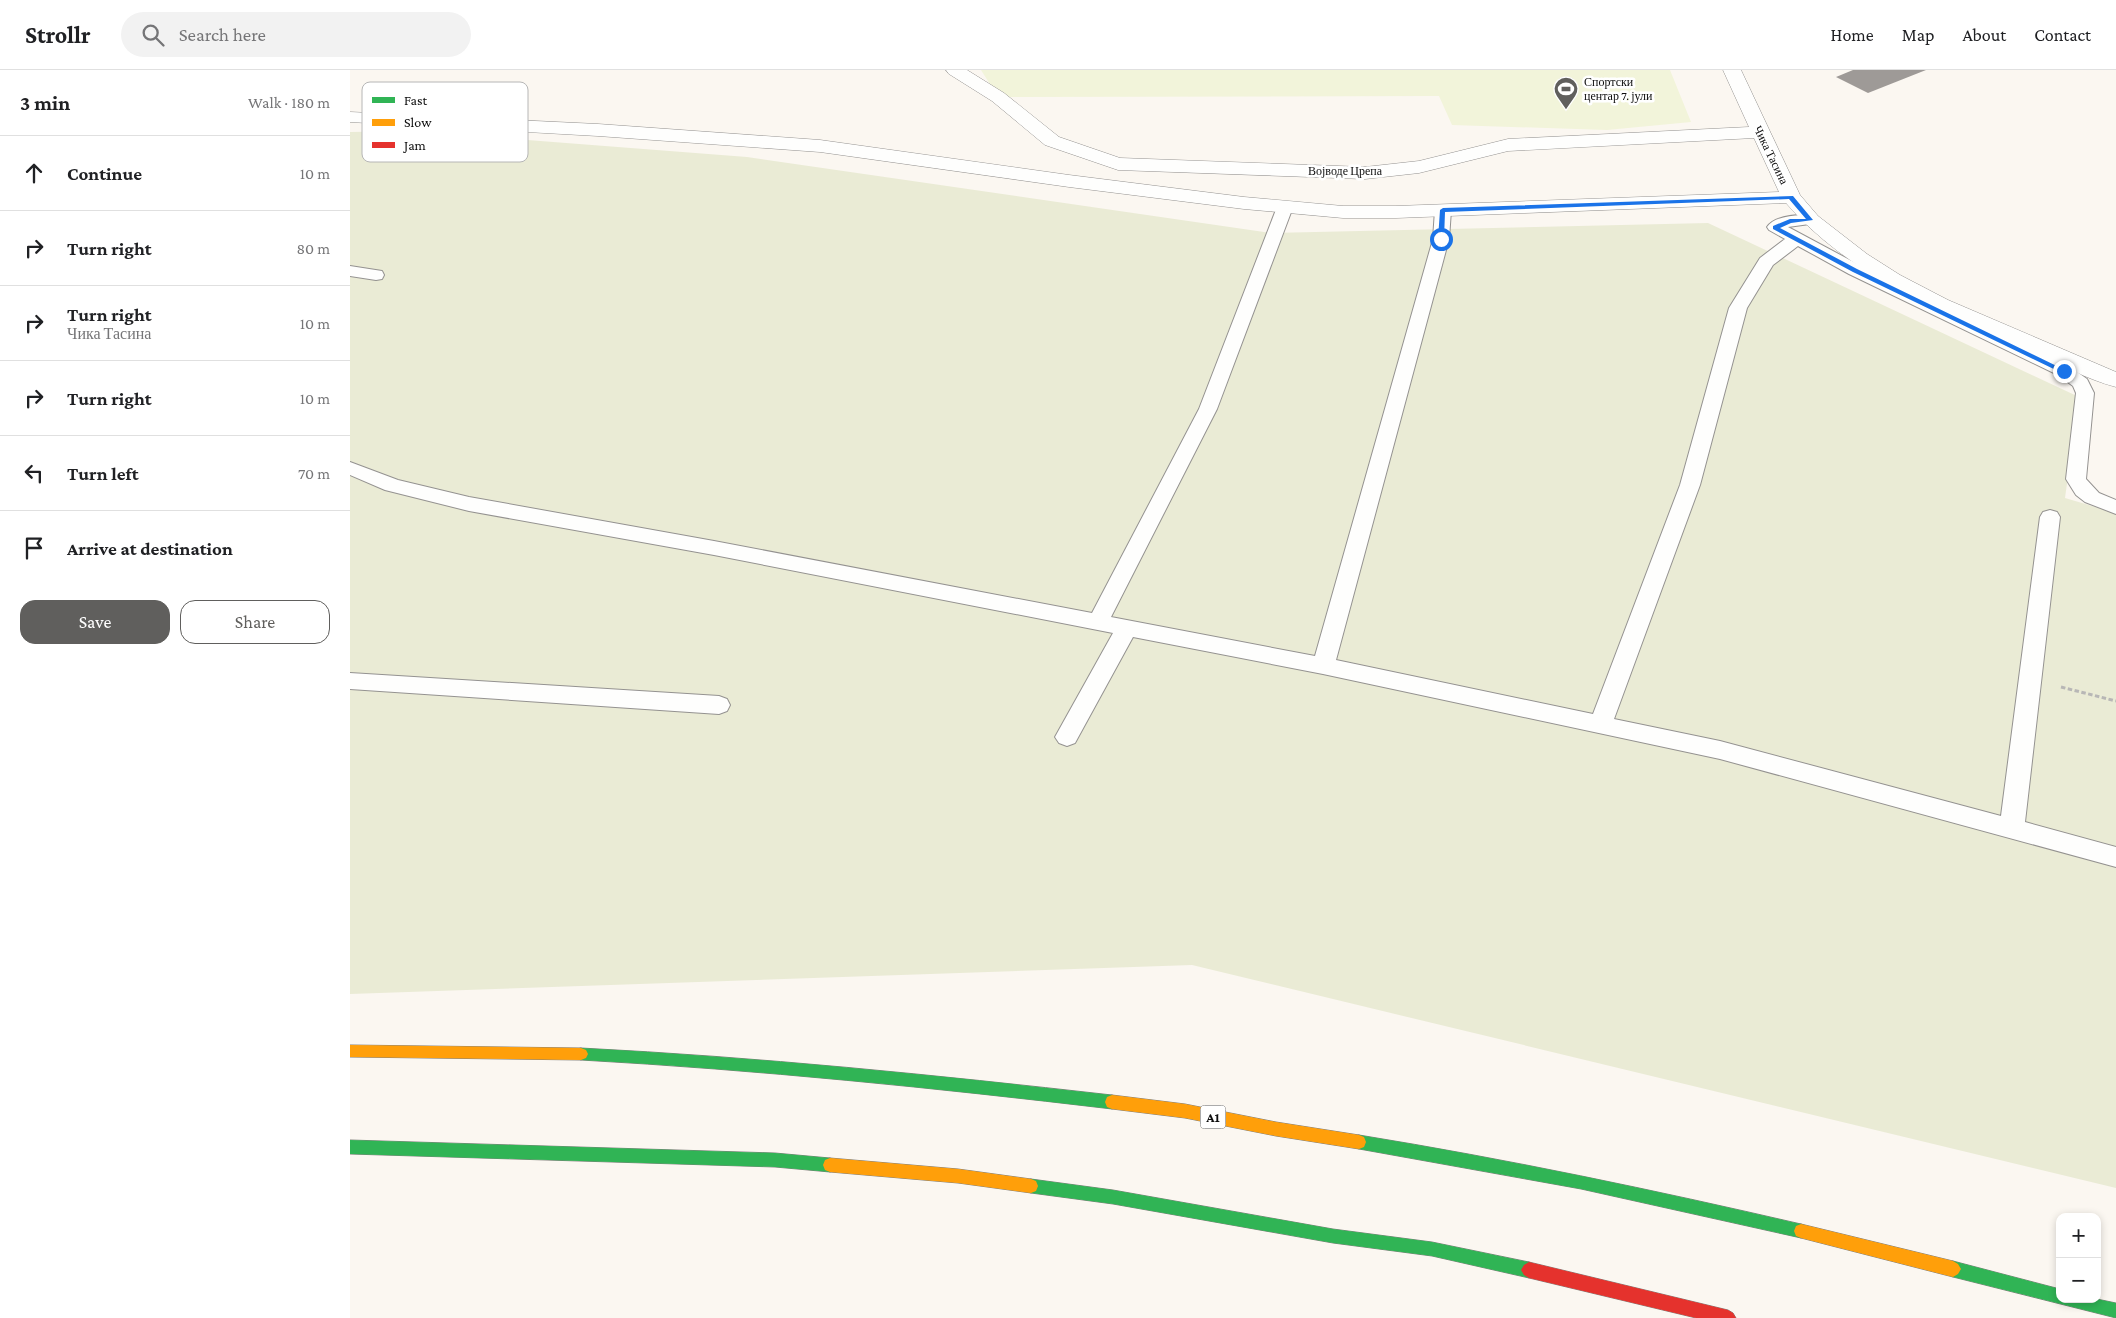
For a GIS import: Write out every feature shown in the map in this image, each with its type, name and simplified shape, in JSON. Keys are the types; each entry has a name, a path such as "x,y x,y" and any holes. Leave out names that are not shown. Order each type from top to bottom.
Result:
{"highway":[{"name":"A1","path":"350,1051 618,1055 710,1061 967,1085 1185,1111 1276,1129 1417,1150 1686,1204 1849,1242 2056,1296"},
{"path":"350,1147 775,1160 958,1176 1114,1197 1333,1236 1432,1249 1551,1275 1728,1318"},
{"path":"2083,1303 2116,1311"}],"street":[{"name":"Војводе Црепа","path":"955,70 998,97 1052,141 1118,164 1365,173 1419,167 1508,145 1759,132"},
{"name":"Чика Тасина","path":"1732,70 1759,132 1791,197 1810,220 1860,258 1893,279 1941,304 2116,380"},
{"path":"528,126 820,146 1069,181 1343,212 1791,197"}],"lane":[{"path":"1098,622 1208,409 1285,206"},
{"path":"1323,666 1441,239 1443,210"},
{"path":"1810,220 1790,221 1775,228 1855,270 2064,371 2081,383 2086,392 2076,479 2082,490 2098,501 2116,508"},
{"path":"1600,725 1690,485 1738,308 1766,262 1796,239"},
{"path":"350,271 376,274"},
{"path":"350,468 392,485 469,504 714,548 1323,666 1720,750 2116,857"},
{"path":"2012,828 2050,517"},
{"path":"1067,737 1128,628"},
{"path":"350,681 719,705"}],"path":[{"path":"2030,678 2116,701"}],"green space":[{"name":"Спортски центар 7. јули","path":"981,70 1670,70 1691,122 1607,130 1452,125 1439,96 998,97"},
{"path":"350,132 362,132 362,162 528,162 528,140 747,157 1271,233 1708,223 2079,397 2065,498 2116,513 2116,1188 1192,965 350,994"}],"building":[{"path":"1853,70 1926,70 1868,93 1836,77"}],"traffic: fast":[{"path":"581,1054 710,1061 967,1085 1112,1102"},
{"path":"1359,1142 1581,1182 1801,1231"},
{"path":"350,1147 775,1160 830,1165"},
{"path":"1031,1186 1113,1197 1333,1236 1432,1249 1529,1270"},
{"path":"1953,1269 2056,1296"},
{"path":"2083,1303 2116,1311"}],"traffic: slow":[{"path":"350,1051 581,1054"},
{"path":"1112,1102 1185,1111 1276,1129 1359,1142"},
{"path":"830,1165 958,1176 1031,1186"},
{"path":"1801,1231 1953,1269"}],"traffic: jam":[{"path":"1529,1270 1728,1318"}],"place":[{"name":"Спортски центар 7. јули","path":"1566,110"}],"route":[{"path":"1441,239 1443,210 1791,197 1810,220 1790,221 1775,228 1855,270 2064,371"}]}
